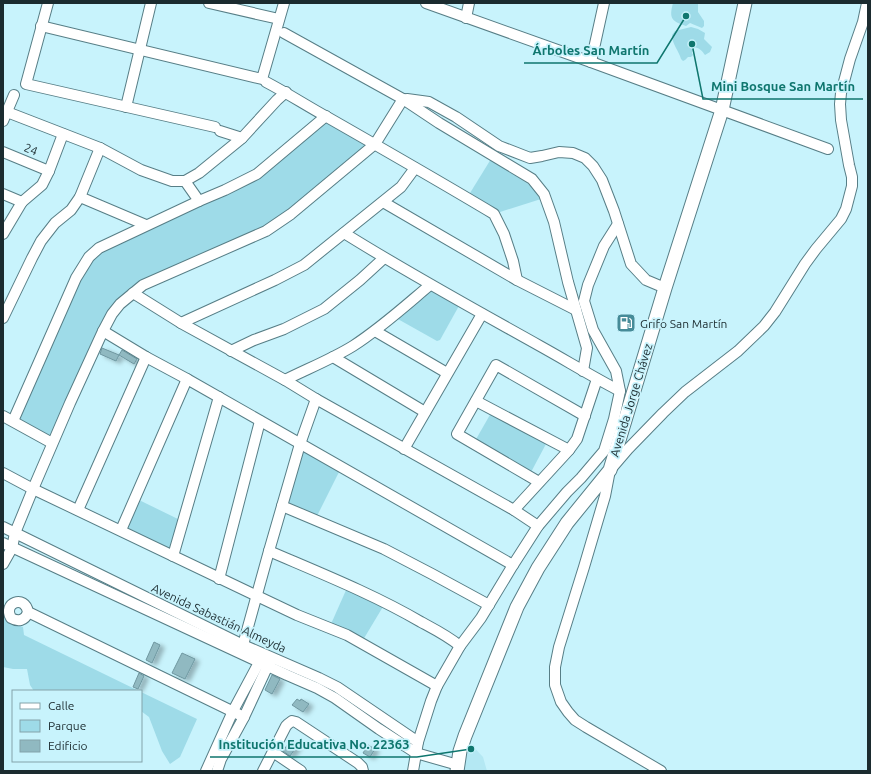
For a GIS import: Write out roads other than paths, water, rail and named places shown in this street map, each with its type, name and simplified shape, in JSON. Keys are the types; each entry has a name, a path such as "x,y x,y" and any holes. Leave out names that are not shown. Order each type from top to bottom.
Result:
{"main road":[{"name":"Avenida Jorge Chávez","path":"458,768 460,751 465,736 517,607 538,568 567,523 610,470 665,288 722,110 745,3"}],"street":[{"path":"48,3 26,84 217,129 242,138"},
{"path":"126,107 151,3"},
{"path":"209,3 279,19"},
{"path":"264,80 284,3"},
{"path":"426,3 828,149"},
{"path":"466,18 469,3"},
{"path":"591,62 604,3"},
{"path":"661,771 575,720 561,702 555,685 554,676 556,658 600,511 610,470 658,418 685,392 738,351 764,326 775,312 805,264 841,219 846,209 852,186 852,177 841,120 841,93 868,3"},
{"path":"41,26 264,80 494,214 504,234 513,261 517,280"},
{"path":"284,33 403,99 532,179 544,194 554,222 568,282 587,348 583,371"},
{"path":"14,95 5,116 63,134 100,148 142,170 172,181 185,181 199,173 242,138 286,92"},
{"path":"3,564 7,545 15,533 52,444 103,331 112,314 120,304 143,285 266,231 291,214 375,144 403,99"},
{"path":"403,99 429,102 456,117 499,146 530,158 559,152 572,153 585,158 593,166 602,180 631,264 646,280 665,288"},
{"path":"13,421 76,278 88,257 98,248 257,174 326,116"},
{"path":"3,234 22,202 42,184 49,171 63,134"},
{"path":"3,318 41,241 55,223 71,210 80,197 100,148"},
{"name":"24","path":"3,152 49,171"},
{"path":"180,323 275,280 304,265 401,187 415,168"},
{"path":"185,181 199,201"},
{"path":"3,194 22,202"},
{"path":"80,197 146,225"},
{"path":"383,202 517,280 576,310"},
{"path":"413,771 418,742 425,716 437,686 460,646 482,618 538,526 604,451 614,419 620,391 616,371 593,330 584,301 588,286 604,246 618,224"},
{"path":"344,233 430,285 620,391"},
{"path":"231,351 254,340 284,329 324,309 360,280 384,258"},
{"path":"499,269 513,261"},
{"path":"285,380 353,346 375,331 430,285"},
{"path":"133,293 180,323 285,380 404,449 514,510 538,526"},
{"path":"404,449 482,314"},
{"path":"103,331 146,357 513,565"},
{"path":"375,331 447,373"},
{"path":"78,510 146,357"},
{"path":"333,357 425,412"},
{"path":"539,482 457,434 496,366 585,416"},
{"path":"121,530 187,379"},
{"path":"514,510 578,439 597,379"},
{"path":"173,556 219,397"},
{"path":"243,645 300,444 316,399"},
{"path":"476,400 569,450"},
{"path":"3,416 52,444"},
{"path":"219,579 260,421"},
{"path":"3,473 219,579 297,615 347,635 437,686"},
{"path":"282,506 384,549 489,605"},
{"name":"Avenida Sabastián Almeyda","path":"3,527 243,645 266,660 335,698 416,753 458,768"},
{"name":"Avenida Sabastián Almeyda","path":"7,545 266,660 319,678 338,687 418,742"},
{"path":"269,551 400,610 451,639 460,646"},
{"path":"28,612 244,717"},
{"path":"206,771 233,711 266,660"},
{"path":"218,771 221,759 244,717 266,660"},
{"path":"263,771 286,726 292,721 296,722 358,763 362,767 363,771"},
{"path":"273,752 301,771"}],"place":[{"name":"Árboles San Martín","path":"686,16"},
{"name":"Mini Bosque San Martín","path":"692,44"},
{"name":"Grifo San Martín","path":"626,323"},
{"name":"Institución Educativa No. 22363","path":"471,749"}]}
